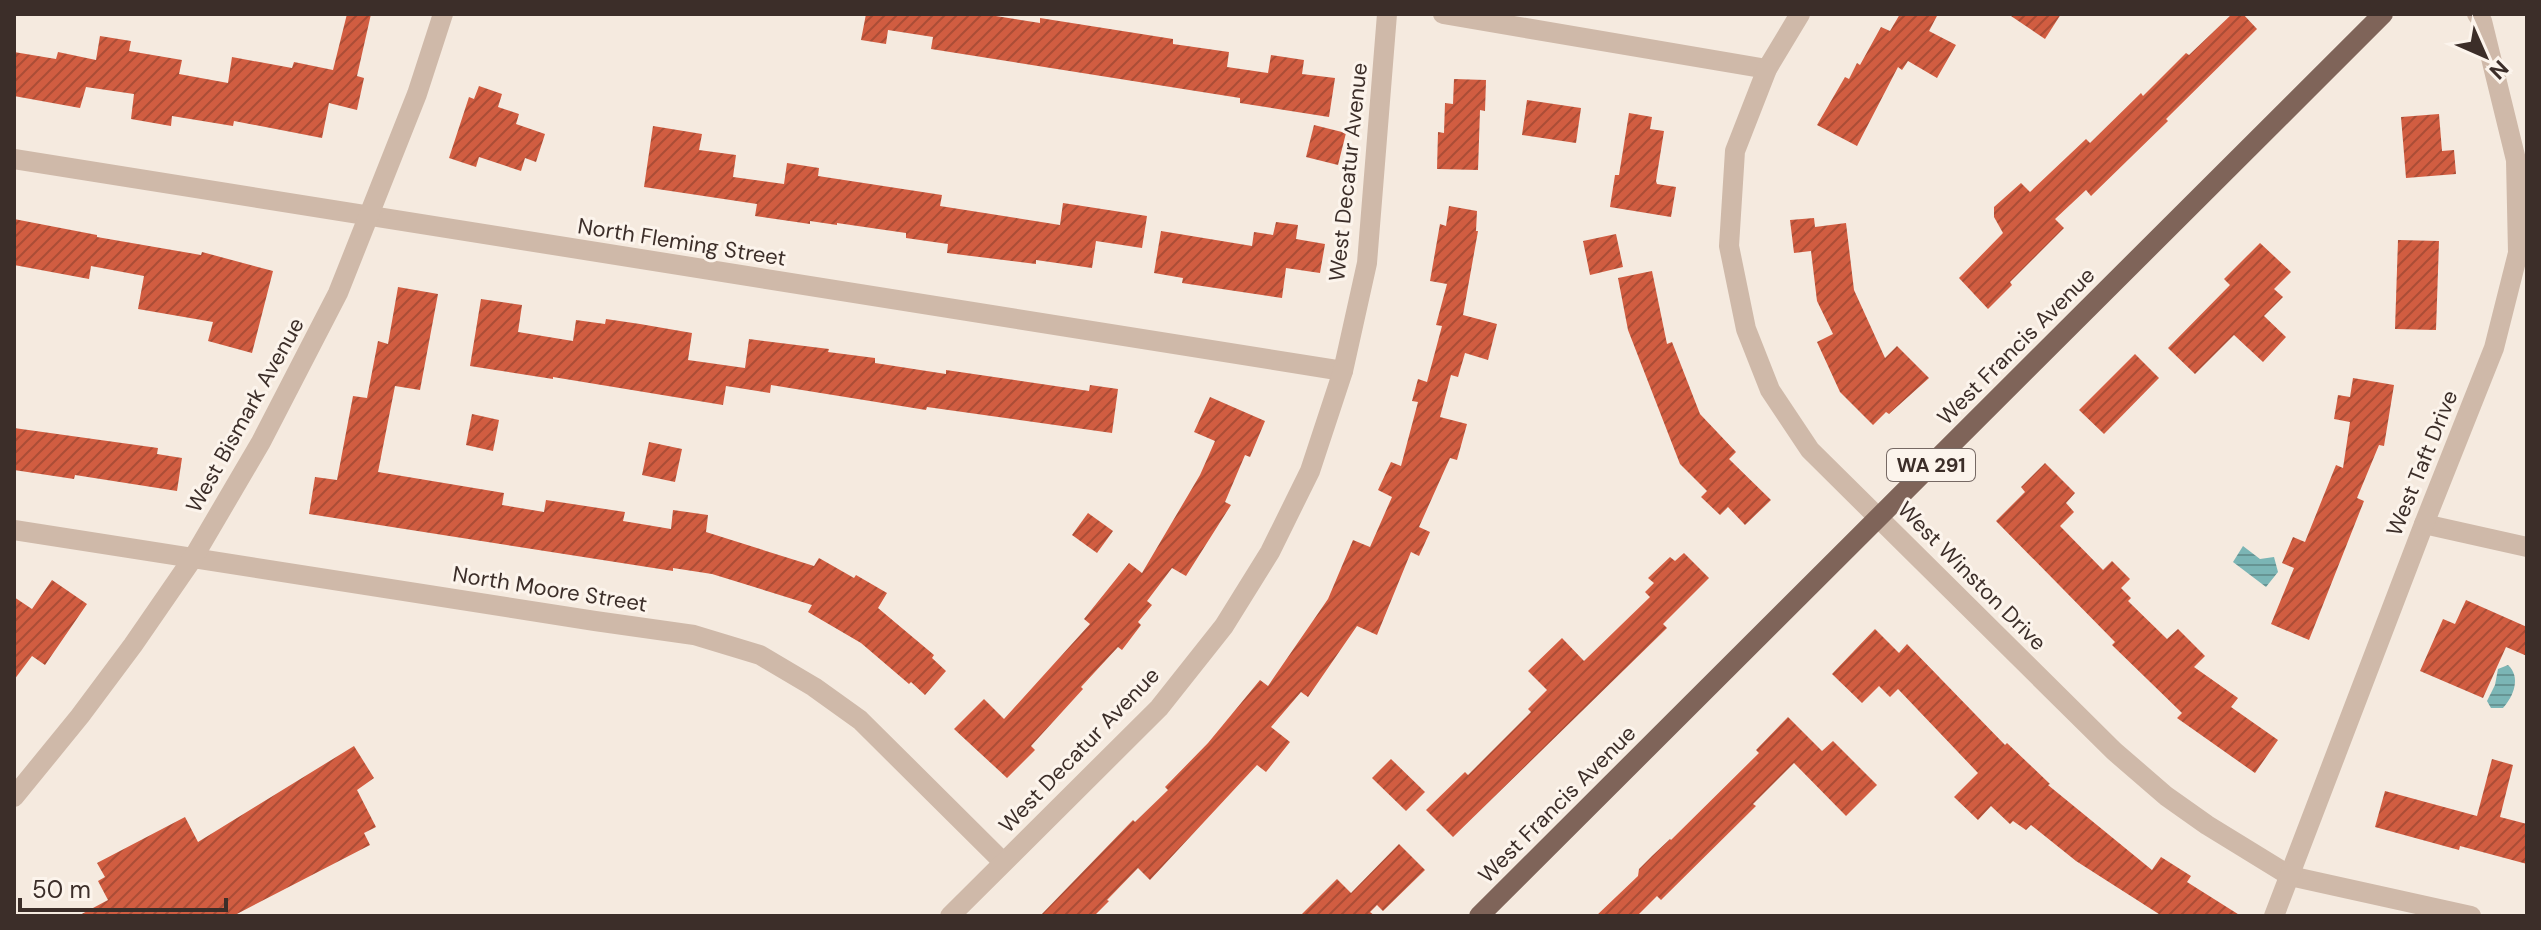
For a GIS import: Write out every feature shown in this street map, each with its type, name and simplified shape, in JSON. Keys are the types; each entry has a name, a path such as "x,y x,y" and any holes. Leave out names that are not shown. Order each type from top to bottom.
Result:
{"main road":[{"name":"West Francis Avenue","path":"1479,916 2383,14"}],"street":[{"name":"West Bismark Avenue","path":"14,797 89,705 193,558 261,442 338,293 417,94 443,14"},
{"name":"West Decatur Avenue","path":"950,916 1159,708 1224,626 1270,552 1310,471 1343,371 1367,263 1387,14"},
{"path":"1443,14 1767,69"},
{"name":"West Winston Drive","path":"1800,14 1767,69 1735,151 1729,246 1746,329 1770,390 1810,450 2114,751 2166,796 2207,825 2290,876 2471,916"},
{"name":"West Taft Drive","path":"2274,916 2494,348 2518,253 2521,161 2482,21 2477,14"},
{"name":"North Fleming Street","path":"14,159 1343,371"},
{"path":"2424,524 2527,547"},
{"name":"North Moore Street","path":"14,530 694,635 760,655 814,687 860,720 1003,862"}],"water":[{"path":"2243,546 2260,559 2274,557 2278,572 2266,587 2233,562"},
{"path":"2508,665 2514,675 2513,692 2503,708 2491,708 2487,701 2498,669"}],"building":[{"path":"347,14 371,14 357,76 364,78 357,110 329,103 322,138 234,121 233,126 172,116 171,126 131,119 134,94 86,87 80,108 14,96 14,52 56,59 58,52 96,60 100,36 131,41 129,51 182,60 179,74 228,83 232,57 292,68 294,62 333,70"},
{"path":"866,14 983,14 1040,23 1040,18 1173,39 1173,44 1229,52 1227,67 1268,73 1271,55 1304,60 1302,74 1335,78 1329,117 1240,103 1240,98 931,49 933,37 888,30 886,44 861,40"},
{"path":"1900,14 1938,14 1929,31 1956,45 1937,78 1908,61 1902,70 1898,67 1857,146 1817,125 1845,77 1849,79 1857,63 1860,65 1881,27 1890,31"},
{"path":"2008,14 2061,14 2045,39"},
{"path":"2232,14 2243,14 2257,29 2091,196 2086,190 2055,219 2064,228 2010,282 2012,285 1988,309 1959,278 2003,233 1994,217 1994,207 2021,183 2030,192 2086,139 2090,143 2141,93 2143,96 2186,53 2189,55"},
{"path":"1454,79 1486,80 1485,111 1480,110 1478,170 1437,169 1438,132 1444,133 1445,103 1453,104"},
{"path":"479,86 502,94 498,107 519,114 516,124 545,134 536,162 525,158 521,171 479,157 476,167 449,158 469,97 474,99"},
{"path":"1527,100 1581,108 1576,143 1522,135"},
{"path":"1629,113 1652,117 1650,129 1664,131 1656,181 1657,184 1676,187 1671,217 1610,207 1615,175 1619,175"},
{"path":"2439,114 2442,151 2454,150 2456,174 2406,178 2401,117"},
{"path":"1314,125 1346,133 1338,165 1306,157"},
{"path":"653,126 702,134 699,150 736,155 733,177 784,184 787,163 819,168 818,176 942,195 940,206 1060,225 1063,203 1147,216 1142,248 1096,241 1092,268 1036,260 1036,264 947,253 948,244 906,238 906,233 755,216 757,204 644,187"},
{"path":"1449,206 1477,211 1478,231 1463,315 1497,324 1488,360 1465,353 1458,377 1451,375 1440,417 1467,424 1457,460 1450,458 1419,527 1430,532 1419,556 1411,552 1377,635 1357,626 1308,697 1301,692 1271,727 1290,742 1266,772 1257,765 1150,880 1138,868 1094,916 1040,916 1133,820 1135,822 1168,790 1165,787 1208,743 1260,680 1268,686 1328,599 1353,540 1370,547 1392,497 1378,490 1391,462 1401,466 1418,402 1412,401 1418,379 1427,382 1442,326 1436,325 1447,284 1430,281 1440,224 1446,226"},
{"path":"1814,218 1815,227 1846,223 1854,290 1885,358 1897,346 1929,378 1873,425 1840,392 1817,342 1833,334 1817,301 1811,251 1794,253 1790,220"},
{"path":"14,219 97,237 201,255 202,252 273,271 252,353 208,341 213,322 138,309 144,276 91,266 89,279 14,265"},
{"path":"1276,222 1298,225 1296,239 1325,244 1320,273 1286,268 1282,298 1182,283 1183,278 1154,273 1161,231 1252,246 1254,232 1273,235"},
{"path":"1616,234 1623,267 1590,275 1583,241"},
{"path":"2398,240 2439,241 2436,330 2395,329"},
{"path":"2260,243 2291,272 2274,289 2283,297 2264,316 2286,337 2263,362 2234,335 2195,374 2168,348 2230,285 2224,279"},
{"path":"1652,271 1667,344 1672,342 1700,414 1736,452 1729,459 1771,500 1745,525 1728,507 1720,515 1701,497 1707,491 1680,464 1628,330 1618,278"},
{"path":"398,287 438,294 420,390 395,386 378,472 504,493 502,505 544,512 546,500 625,512 623,521 671,529 673,510 708,515 706,532 814,566 819,558 887,593 878,608 934,655 932,658 946,671 925,695 861,643 808,612 812,605 712,574 673,568 673,571 309,514 315,477 337,480 353,396 367,398 378,341 388,344"},
{"path":"481,299 522,305 518,332 573,341 576,320 605,324 606,319 692,333 688,360 745,368 749,339 829,349 828,352 875,358 875,363 946,374 946,370 1089,391 1090,385 1118,389 1112,433 927,407 926,410 771,385 770,393 726,386 723,405 470,366"},
{"path":"2135,354 2159,378 2104,434 2079,410"},
{"path":"2353,378 2394,385 2384,446 2379,445 2357,498 2364,501 2309,640 2271,624 2294,568 2282,563 2293,537 2305,542 2336,465 2343,468 2350,422 2334,419 2338,395 2350,397"},
{"path":"1210,397 1265,421 1250,457 1245,455 1225,502 1231,505 1186,576 1172,568 1147,601 1152,605 1122,650 1118,647 1081,687 1083,689 1031,746 1035,750 1007,778 954,729 984,699 1004,719 1090,624 1084,619 1129,563 1142,573 1200,475 1215,441 1194,432"},
{"path":"472,414 499,420 493,451 466,445"},
{"path":"14,428 158,448 157,454 182,458 177,491 75,475 74,479 14,470"},
{"path":"649,442 682,449 675,482 642,475"},
{"path":"2045,463 2075,493 2066,503 2074,512 2060,526 2103,570 2112,561 2130,579 2121,588 2131,598 2128,601 2167,639 2178,629 2205,656 2194,667 2238,698 2231,707 2278,740 2255,773 2177,718 2182,713 2112,645 2115,642 1996,521 2025,492 2021,487"},
{"path":"1088,513 1113,531 1097,553 1072,535"},
{"path":"1684,553 1709,578 1663,624 1667,628 1453,837 1426,810 1465,772 1468,775 1531,712 1528,709 1547,690 1528,671 1562,638 1584,661 1650,597 1645,592 1654,583 1648,578 1670,557 1675,561"},
{"path":"52,580 87,604 45,665 32,656 14,680 14,597 32,609"},
{"path":"2466,600 2527,627 2527,656 2506,647 2483,698 2420,671 2443,619 2455,624"},
{"path":"1875,629 1899,653 1907,644 2048,785 2152,870 2161,857 2191,876 2187,882 2241,916 2162,916 2076,861 2031,825 2026,830 2013,821 2010,824 1991,806 1978,820 1954,797 1978,773 1898,689 1890,697 1879,686 1862,703 1832,674"},
{"path":"1788,717 1822,751 1833,741 1877,785 1846,816 1794,763 1753,804 1756,806 1661,900 1657,896 1637,916 1596,916 1638,876 1639,869 1652,856 1759,753 1756,750"},
{"path":"354,746 374,778 357,790 376,827 364,833 370,845 233,916 78,916 108,900 98,881 105,877 97,863 185,817 198,842"},
{"path":"1391,759 1425,792 1406,811 1372,778"},
{"path":"2492,759 2513,765 2500,817 2527,824 2527,864 2460,846 2459,850 2375,827 2385,791 2477,816"},
{"path":"1399,844 1425,870 1383,911 1377,905 1370,912 1375,916 1300,916 1337,879 1351,893"}]}
